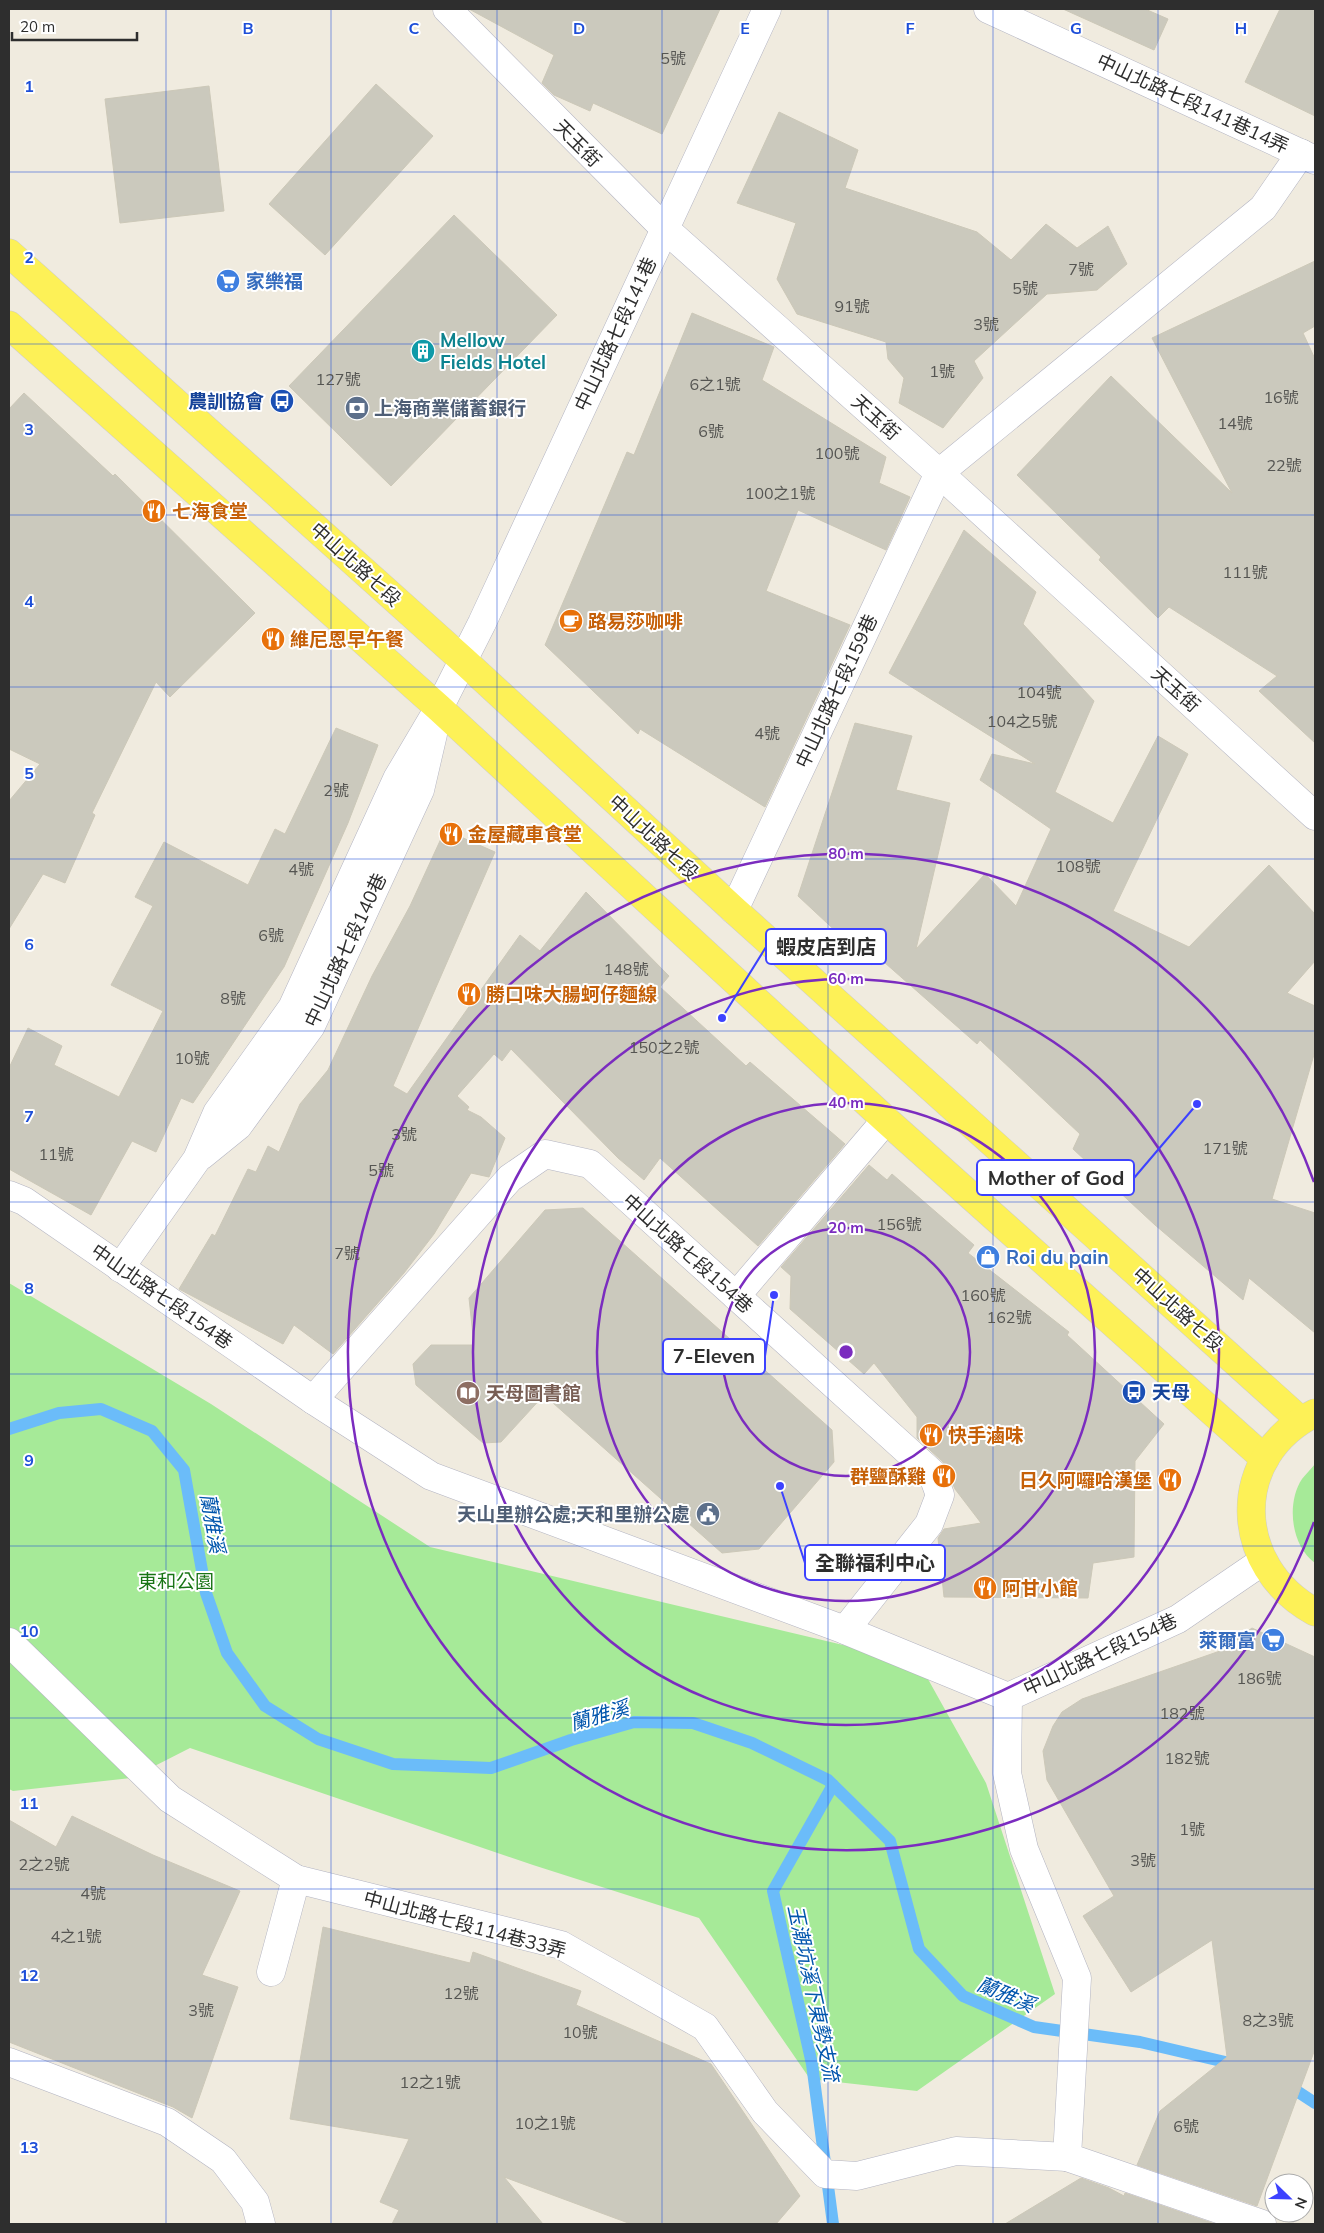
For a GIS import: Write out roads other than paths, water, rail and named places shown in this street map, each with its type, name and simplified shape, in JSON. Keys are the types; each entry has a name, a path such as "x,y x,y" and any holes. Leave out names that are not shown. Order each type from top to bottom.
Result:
{"main road":[{"name":"中山北路七段","path":"9,253 464,661 734,910 1308,1417"},
{"path":"9,325 440,708 886,1120 1265,1459"},
{"path":"1308,1417 1280,1438 1265,1459 1254,1484 1251,1510 1254,1536 1263,1561 1277,1583 1296,1602 1315,1612"}],"street":[{"name":"天玉街","path":"447,9 664,228 938,473 1315,816"},
{"name":"中山北路七段141巷","path":"464,661 767,9"},
{"name":"中山北路七段141巷14弄","path":"988,9 1308,156"},
{"path":"938,473 1263,208 1308,156"},
{"name":"中山北路七段159巷","path":"734,910 938,473"},
{"name":"中山北路七段140巷","path":"120,1268 197,1160 218,1113 292,1008 396,779 440,708 464,661"},
{"path":"736,1296 886,1120"},
{"name":"中山北路七段154巷","path":"313,1400 510,1178 545,1154 590,1164 932,1473 940,1495 929,1524 846,1630"},
{"name":"中山北路七段154巷","path":"9,1195 24,1201 313,1400 431,1476 846,1630 1008,1697 1178,1619 1263,1561"},
{"name":"中山北路七段114巷33弄","path":"9,1642 170,1799 296,1879 561,1945 705,2027 766,2112 824,2174 857,2176 956,2151 1067,2158 1262,2224"},
{"path":"1008,1697 1007,1773 1024,1849 1077,1978 1067,2158"},
{"path":"271,1972 296,1879"},
{"path":"9,2062 166,2122 223,2160 255,2202 261,2224"}],"waterway":[{"name":"蘭雅溪","path":"9,1429 59,1413 101,1409 152,1431 184,1470 206,1593 227,1653 265,1706 318,1739 393,1764 491,1768 571,1740 634,1722 693,1723 752,1743 828,1780 890,1841 919,1949 963,1996 1034,2027 1140,2042 1238,2065"},
{"name":"玉潮坑溪下東勢支流","path":"833,1785 773,1891 812,2064 833,2224"},
{"name":"蘭雅溪","path":"1286,2084 1315,2103"}],"place":[{"name":"家樂福","path":"228,281"},
{"name":"Mellow Fields Hotel","path":"423,351"},
{"name":"農訓協會","path":"282,401"},
{"name":"上海商業儲蓄銀行","path":"357,408"},
{"name":"七海食堂","path":"154,511"},
{"name":"路易莎咖啡","path":"571,621"},
{"name":"維尼恩早午餐","path":"273,639"},
{"name":"金屋藏車食堂","path":"451,834"},
{"name":"勝口味大腸蚵仔麵線","path":"469,994"},
{"name":"蝦皮店到店","path":"722,1018"},
{"name":"Mother of God","path":"1197,1104"},
{"name":"Roi du pain","path":"988,1257"},
{"name":"7-Eleven","path":"774,1295"},
{"name":"天母","path":"1134,1392"},
{"name":"天母圖書館","path":"468,1393"},
{"name":"快手滷味","path":"931,1435"},
{"name":"群鹽酥雞","path":"944,1476"},
{"name":"日久阿囉哈漢堡","path":"1170,1480"},
{"name":"全聯福利中心","path":"780,1486"},
{"name":"天山里辦公處;天和里辦公處","path":"708,1514"},
{"name":"阿甘小館","path":"985,1588"},
{"name":"萊爾富","path":"1273,1640"}],"park label":[{"name":"東和公園","path":"176,1581"}]}
